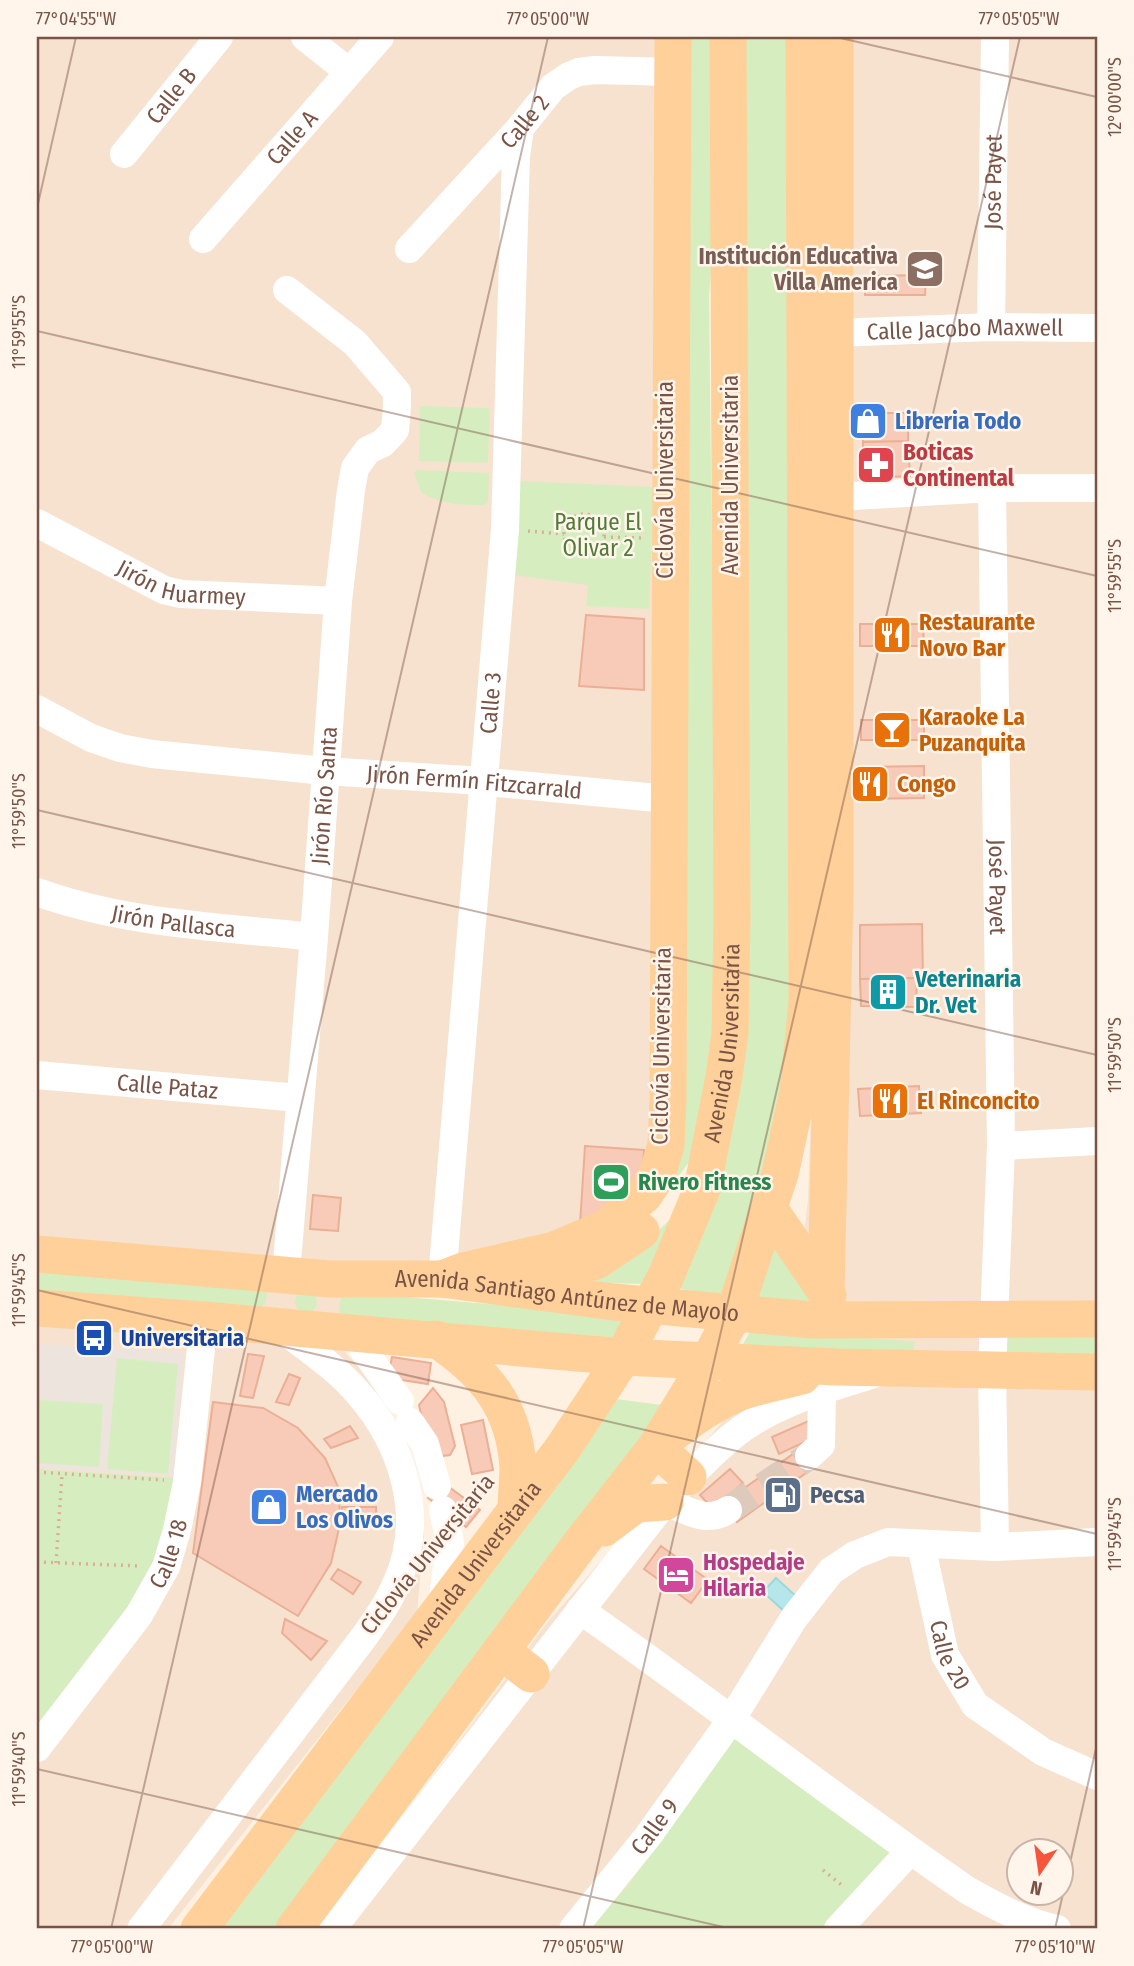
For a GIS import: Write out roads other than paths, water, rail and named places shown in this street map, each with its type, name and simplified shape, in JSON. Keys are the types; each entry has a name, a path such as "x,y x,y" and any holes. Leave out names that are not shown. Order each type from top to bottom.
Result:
{"main road":[{"name":"Avenida Universitaria","path":"199,1929 563,1448 623,1357 650,1305 702,1189 730,1033 732,918 728,37"},
{"path":"804,37 821,661 826,1293"},
{"path":"821,661 836,497 835,37"},
{"name":"Avenida Universitaria","path":"455,1281 463,1270 554,1250 604,1229 644,1195 657,1176 666,1145 673,55"},
{"path":"294,1929 656,1447 708,1362 734,1313 770,1210 799,1092 821,870"},
{"path":"455,1281 531,1280 596,1261 646,1227 673,1202 710,1147"},
{"path":"770,1210 826,1293 846,1307 873,1318"},
{"name":"Avenida Santiago Antúnez de Mayolo","path":"37,1254 330,1279 455,1281 650,1305 813,1320 1097,1319"},
{"path":"280,1327 286,1274"},
{"path":"330,1279 340,1332"},
{"path":"37,1308 708,1362 829,1379"},
{"path":"941,1370 947,1345 943,1320"},
{"path":"436,1339 457,1353 493,1388 506,1412 513,1433 518,1469 516,1510"},
{"path":"656,1447 693,1417 736,1394 890,1369 1097,1372"},
{"path":"578,1548 636,1503 677,1490 656,1447"},
{"path":"501,1651 531,1674"}],"street":[{"name":"Calle B","path":"124,154 219,37"},
{"path":"305,37 349,72"},
{"name":"Calle A","path":"203,239 380,37"},
{"name":"José Payet","path":"991,327 995,37"},
{"name":"Calle 2","path":"409,249 520,128 553,87 579,72 673,55"},
{"name":"Calle 3","path":"455,1281 484,783 505,529 516,156 520,128"},
{"name":"Jirón Río Santa","path":"286,1274 338,601 355,468 368,450 383,443 395,430 397,406 397,392 355,344 287,290"},
{"name":"Calle Jacobo Maxwell","path":"834,333 991,327 1097,328"},
{"path":"836,497 992,488 1097,488"},
{"name":"José Payet","path":"992,488 1001,1146 992,1371 995,1547"},
{"name":"Jirón Huarmey","path":"37,523 164,590 181,594 338,601"},
{"name":"Jirón Fermín Fitzcarrald","path":"37,709 91,738 120,748 188,759 668,799"},
{"name":"Jirón Pallasca","path":"37,892 94,911 314,937"},
{"name":"Calle Pataz","path":"37,1075 299,1098"},
{"path":"1001,1146 1097,1141"},
{"name":"Calle 18","path":"37,1748 139,1615 166,1567 187,1482 204,1320"},
{"name":"Avenida Universitaria","path":"141,1929 371,1627 398,1582 406,1559 410,1505 398,1454 382,1423 357,1392 337,1373 280,1327"},
{"path":"340,1332 363,1349 425,1444 450,1542 442,1607"},
{"path":"809,1456 821,1445 829,1379"},
{"path":"332,1929 580,1610 677,1490 737,1433 829,1379"},
{"path":"677,1490 719,1514"},
{"name":"Calle 9","path":"573,1929 648,1836 731,1720 794,1619 831,1571 855,1555 888,1542 995,1547 1097,1542"},
{"name":"Calle 20","path":"921,1545 945,1655 975,1705 1043,1752 1097,1776"},
{"path":"580,1610 669,1672 967,1891 1045,1928"},
{"path":"838,1929 910,1851"}],"water":[{"path":"776,1578 797,1597 784,1611 763,1592"}],"tunnel":[{"path":"728,1510 809,1456"}],"place":[{"name":"Institución Educativa Villa America","path":"925,269"},
{"name":"Libreria Todo","path":"868,421"},
{"name":"Boticas Continental","path":"876,465"},
{"name":"Restaurante Novo Bar","path":"892,635"},
{"name":"Karaoke La Puzanquita","path":"892,730"},
{"name":"Congo","path":"870,784"},
{"name":"Veterinaria Dr. Vet","path":"888,992"},
{"name":"El Rinconcito","path":"890,1101"},
{"name":"Rivero Fitness","path":"611,1182"},
{"name":"Universitaria","path":"94,1338"},
{"name":"Pecsa","path":"783,1495"},
{"name":"Mercado Los Olivos","path":"269,1507"},
{"name":"Hospedaje Hilaria","path":"676,1575"}],"park label":[{"name":"Parque El Olivar 2","path":"598,535"}]}
